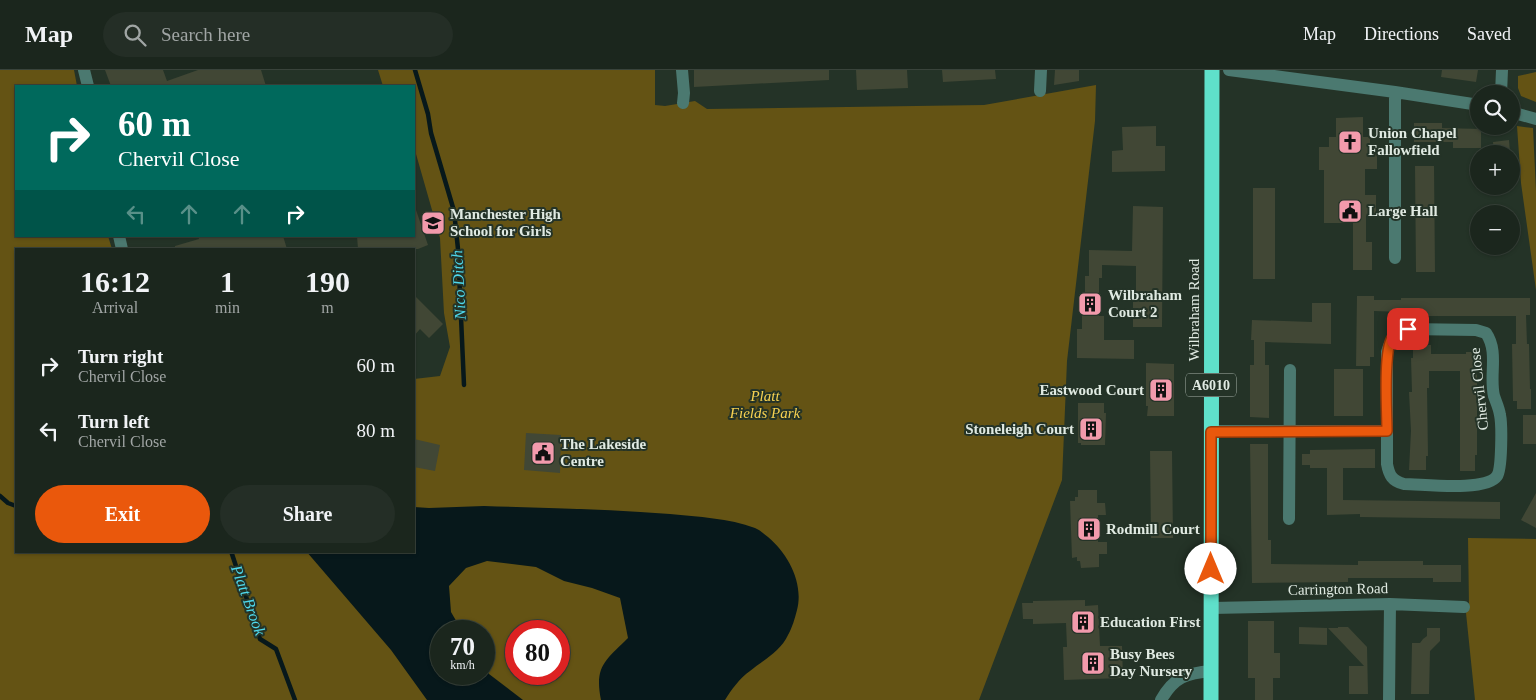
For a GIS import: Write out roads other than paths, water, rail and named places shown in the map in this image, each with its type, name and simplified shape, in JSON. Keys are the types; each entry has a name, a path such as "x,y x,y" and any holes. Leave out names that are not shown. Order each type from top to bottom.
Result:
{"highway":[{"name":"Wilbraham Road","path":"1212,70 1212,700"}],"street":[{"path":"84,70 88,85"},
{"path":"682,70 683,103"},
{"path":"1040,92 1041,70"},
{"path":"1229,70 1470,104"},
{"path":"1502,70 1502,85"},
{"path":"1395,92 1395,258"},
{"path":"1520,115 1536,120"},
{"name":"Chervil Close","path":"1408,329 1476,330 1486,333 1491,341 1493,355 1492,382 1494,397 1501,415 1500,467 1497,477 1485,483 1472,486 1404,484 1396,482 1389,475 1387,464 1387,431 1387,352 1391,339 1398,332 1408,329"},
{"path":"1290,370 1290,519"},
{"path":"1211,432 1387,431"},
{"path":"1389,700 1390,604"},
{"name":"Carrington Road","path":"1212,608 1390,604 1464,607"},
{"path":"1161,700 1177,679 1191,673 1212,671"}],"waterway":[{"name":"Nico Ditch","path":"415,70 454,211 458,249 464,385"},
{"name":"Platt Brook","path":"0,496 8,503 15,506"},
{"name":"Platt Brook","path":"232,553 260,639 276,649 295,700"}],"place":[{"name":"Union Chapel Fallowfield","path":"1350,142"},
{"name":"Large Hall","path":"1350,211"},
{"name":"Manchester High School for Girls","path":"433,223"},
{"name":"Wilbraham Court 2","path":"1090,304"},
{"name":"Eastwood Court","path":"1161,390"},
{"name":"Stoneleigh Court","path":"1091,429"},
{"name":"The Lakeside Centre","path":"543,453"},
{"name":"Rodmill Court","path":"1089,529"},
{"name":"Education First","path":"1083,622"},
{"name":"Busy Bees Day Nursery","path":"1093,663"}],"park label":[{"name":"Platt Fields Park","path":"765,404"}]}
